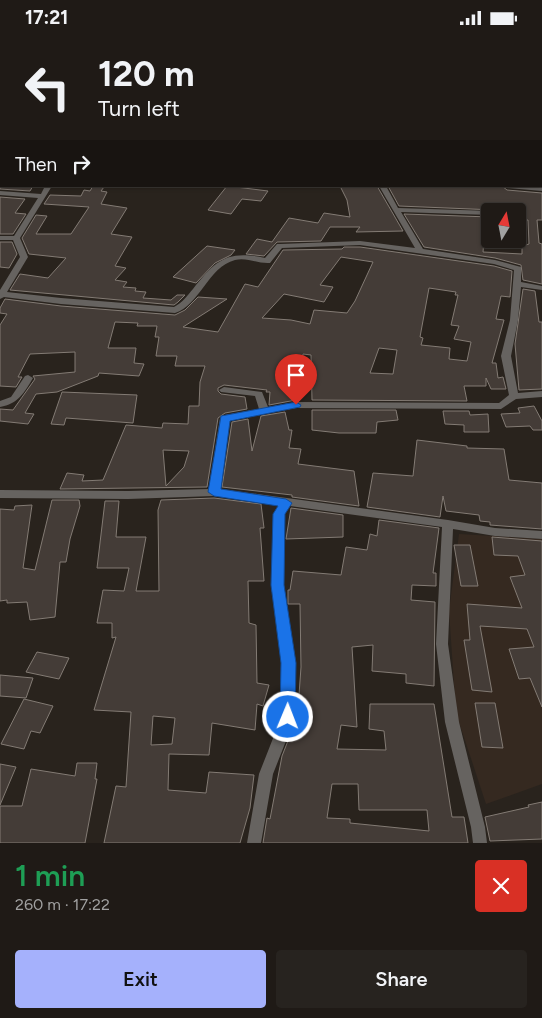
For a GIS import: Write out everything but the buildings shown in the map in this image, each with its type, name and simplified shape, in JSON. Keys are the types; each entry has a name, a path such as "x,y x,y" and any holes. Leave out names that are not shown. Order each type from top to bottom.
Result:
{"street":[{"path":"16,238 48,187"},
{"path":"383,187 420,251 424,252"},
{"path":"519,187 542,189"},
{"path":"0,193 42,196"},
{"path":"396,210 481,213"},
{"path":"0,238 16,238"},
{"path":"16,238 24,257 1,295 175,310 183,306 221,262 235,257 248,257 267,261 280,246 360,243 495,262 518,269 514,320 506,356 514,396"},
{"path":"517,284 542,288"},
{"path":"0,404 15,400 28,378"},
{"path":"224,390 259,394 264,411"},
{"path":"214,492 225,418 296,405 500,406 514,396 542,394"},
{"path":"0,494 128,495 214,492 495,532 542,535"},
{"path":"254,843 266,774 288,717 289,663 277,585 279,514 286,503"},
{"path":"448,524 442,644 452,722 478,827 480,843"}],"shaded area":[{"path":"459,534 542,539 542,784 486,804 456,713 449,611"}],"route":[{"path":"288,717 289,663 280,615 277,585 279,514 286,503 214,492 225,418 296,405"}]}
